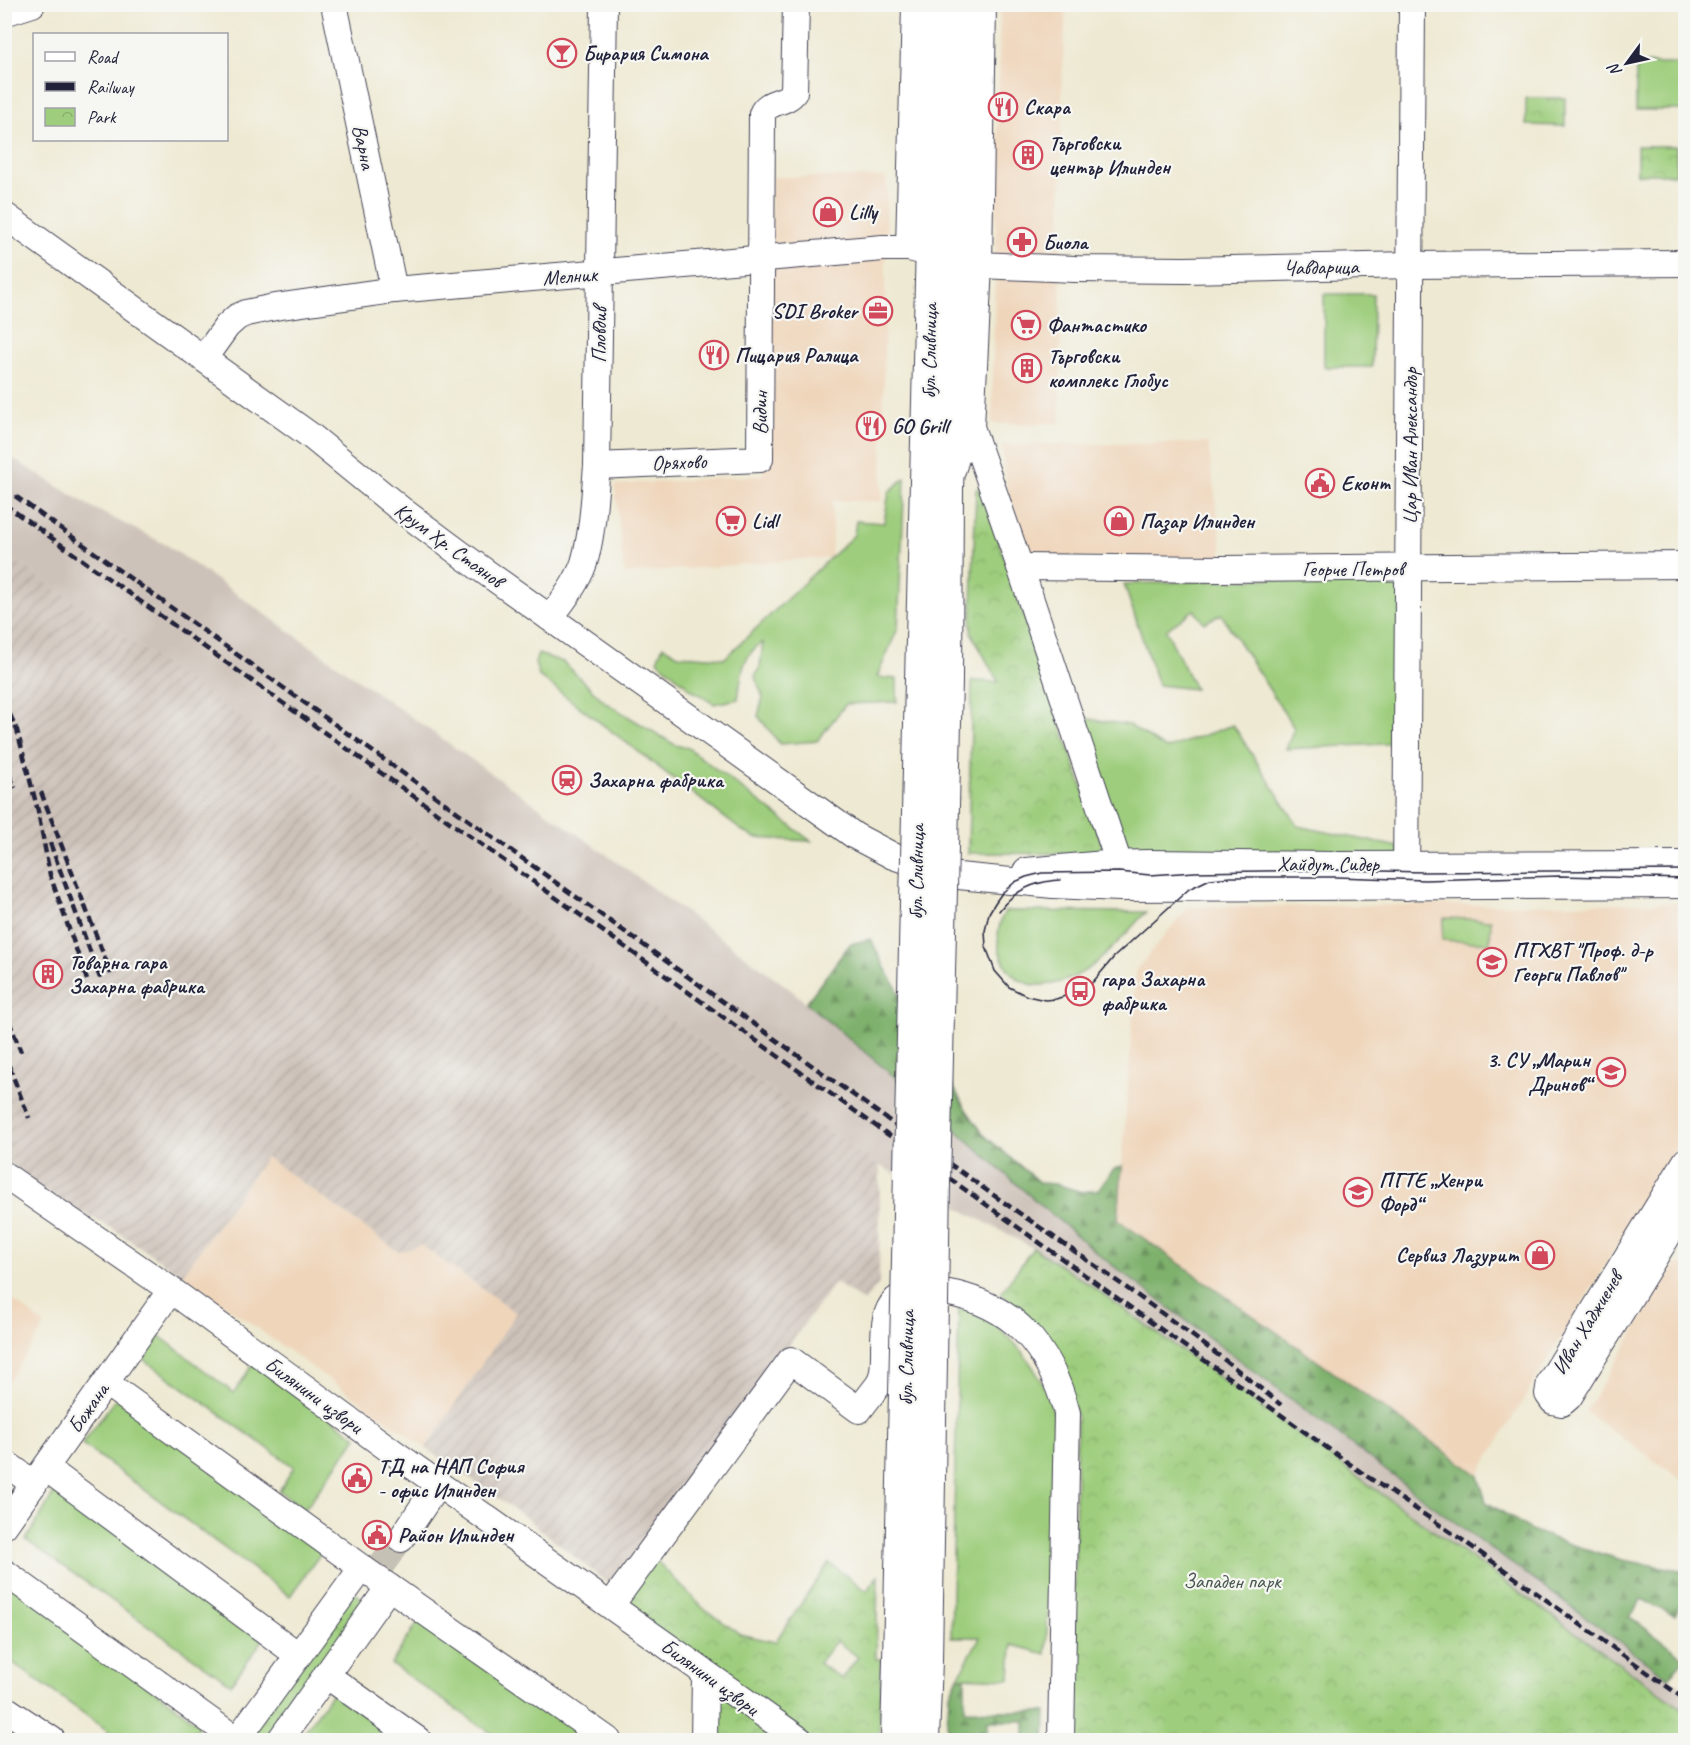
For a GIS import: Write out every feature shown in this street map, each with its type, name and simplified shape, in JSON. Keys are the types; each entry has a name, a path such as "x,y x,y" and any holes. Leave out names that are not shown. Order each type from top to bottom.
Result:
{"main road":[{"name":"бул. Сливница","path":"933,680 947,488 938,4"},
{"name":"бул. Сливница","path":"897,1740 912,1660 934,1182 933,680 944,256 961,4"},
{"name":"бул. Сливница","path":"912,1660 923,1740"}],"street":[{"path":"4,13 32,4"},
{"name":"Варна","path":"334,4 394,290"},
{"name":"Пловдив","path":"550,618 576,581 584,563 597,466 604,4"},
{"name":"Видин","path":"760,459 762,114 768,105 787,99 794,92 796,4"},
{"name":"бул. Сливница","path":"915,4 944,256 971,428 961,441 947,488"},
{"name":"бул. Сливница","path":"944,256 982,4"},
{"name":"Цар Иван Александър","path":"1407,875 1412,4"},
{"name":"Крум Хр. Стоянов","path":"4,214 311,436 403,511 550,618 855,836 878,850 903,860"},
{"name":"Мелник","path":"204,358 227,326 246,313 394,290 883,248 944,256"},
{"name":"Чавдарица","path":"944,256 1185,270 1411,265 1686,263"},
{"path":"971,428 1020,567 1119,876"},
{"name":"Оряхово","path":"597,466 760,459"},
{"name":"Георче Петров","path":"1020,567 1221,569 1686,565"},
{"name":"Хайдут Сидер","path":"903,860 948,875 970,878 1047,868 1119,876 1407,875 1686,864"},
{"name":"Хайдут Сидер","path":"1407,875 1686,885"},
{"name":"Иван Хаджиенев","path":"1686,1161 1666,1237 1550,1382 1547,1389 1553,1401 1562,1402 1569,1397 1686,1206"},
{"name":"Билянини извори","path":"4,1175 171,1290 438,1484 800,1740"},
{"name":"Божана","path":"4,1526 171,1290"},
{"path":"611,1605 791,1360 859,1410 879,1384 882,1376 886,1320 895,1301 914,1291 930,1290 964,1296 991,1306 1018,1323 1044,1355 1062,1392 1067,1413 1061,1740"},
{"path":"106,1383 608,1740"},
{"path":"4,1462 40,1476 298,1655"},
{"path":"401,1539 438,1484"},
{"path":"4,1572 237,1740 298,1655 377,1574"},
{"path":"280,1740 326,1675 377,1574"},
{"path":"326,1675 418,1740"},
{"path":"704,1740 705,1675"},
{"path":"4,1708 52,1740"}],"shaded area":[{"path":"1000,5 1066,5 1062,83 1060,423 992,424"},
{"path":"772,177 887,177 882,501 833,501 831,557 624,574 615,485 763,475"},
{"name":"Пазар Илинден","path":"1208,443 1223,557 1033,558 1006,486 1002,445"},
{"path":"4,453 93,508 167,545 607,855 785,985 927,1104 1103,1258 1468,1532 1685,1689 1685,1711 1090,1285 1033,1248 880,1166 5,553"},
{"path":"5,553 880,1166 879,1284 864,1302 835,1282 612,1587 524,1516 426,1448 516,1313 421,1245 399,1252 266,1157 182,1275 110,1227 5,1175"},
{"name":"ПГТЕ „Хенри Форд“","path":"1685,903 1685,1133 1478,1475 1118,1220 1136,970 1188,907"},
{"path":"266,1157 399,1252 421,1245 516,1313 426,1448 182,1275"},
{"path":"1677,1263 1686,1268 1685,1482 1585,1412"},
{"path":"5,1294 45,1325 5,1387"}],"green space":[{"path":"1636,64 1685,64 1685,110 1636,110"},
{"path":"1526,98 1565,98 1565,126 1526,125"},
{"path":"1637,146 1676,146 1676,174 1637,174"},
{"path":"1324,294 1373,294 1372,367 1324,367"},
{"path":"905,478 898,628 877,677 897,679 897,702 846,704 817,741 780,744 758,716 763,697 755,676 760,667 763,642 746,660 738,699 714,704 692,690 657,660 663,646 678,655 725,658 854,535 856,521 884,523 889,492"},
{"path":"980,487 1105,854 968,853 972,681 998,682 971,632 976,490"},
{"path":"1403,574 1402,743 1286,749 1294,728 1221,614 1204,623 1194,610 1166,630 1195,689 1158,685 1124,584"},
{"path":"538,654 563,662 606,703 675,745 688,748 811,841 755,838 741,830 539,676 535,663"},
{"path":"1076,717 1129,725 1166,749 1233,725 1298,826 1399,847 1400,858 1123,859"},
{"path":"1005,911 1146,912 1111,949 1086,970 1055,983 1038,985 1023,982 1014,976 1002,957 998,937"},
{"path":"1444,918 1491,920 1490,943 1442,940"},
{"path":"871,939 884,966 967,1111 984,1135 1040,1183 1055,1184 1082,1192 1098,1190 1113,1170 1122,1166 1118,1220 1478,1475 1486,1502 1531,1530 1569,1544 1622,1560 1685,1571 1685,1599 1675,1615 1641,1600 1629,1616 1685,1658 1668,1677 1468,1532 1103,1258 927,1104 806,1003 850,944"},
{"name":"Западен парк","path":"1033,1248 1090,1285 1685,1711 1685,1740 1072,1740 1077,1417 1045,1341 1001,1293"},
{"path":"959,1307 994,1325 1022,1352 1043,1384 1056,1421 1046,1654 1012,1645 1010,1679 958,1677 980,1637 951,1637"},
{"path":"149,1328 234,1393 254,1362 357,1437 305,1509 279,1491 294,1467 132,1351"},
{"path":"116,1398 324,1549 290,1596 82,1444"},
{"path":"58,1486 263,1640 231,1684 26,1540"},
{"path":"653,1557 703,1608 740,1634 775,1642 829,1563 867,1591 878,1576 876,1659 881,1659 879,1740 711,1740 713,1670 622,1603","holes":["836,1641 858,1657 842,1679 819,1663"]},
{"path":"4,1578 200,1725 188,1740 121,1740 5,1657"},
{"path":"347,1588 375,1607 280,1740 237,1740"},
{"path":"423,1614 600,1740 501,1740 391,1664"},
{"path":"958,1677 965,1677 965,1710 1046,1712 1045,1740 1025,1740 1025,1721 987,1721 987,1740 946,1740 949,1696"},
{"path":"335,1689 408,1740 311,1740 302,1735"}],"tunnel":[{"path":"381,1566 401,1539"}],"tram line":[{"path":"1686,870 1424,872 1337,870 1150,875 1119,872 1042,873 1015,882 1002,893 989,913 985,931 986,947 995,971 1009,987 1027,996 1045,1000 1056,999 1080,991 1093,982 1114,957 1189,889 1210,879 1337,877 1425,880 1560,876 1686,879"},
{"path":"999,911 1018,892 1042,882 1061,880"}],"railway":[{"path":"4,488 1137,1296 1281,1405"},
{"path":"4,504 1368,1477 1461,1539 1686,1700"},
{"path":"4,702 17,730 38,811 50,875 87,980"},
{"path":"4,762 15,788"},
{"path":"41,792 111,974"},
{"path":"50,843 100,978"},
{"path":"4,1008 21,1052"},
{"path":"4,1053 29,1118"}],"place":[{"name":"Бирария Симона","path":"562,53"},
{"name":"Скара","path":"1003,107"},
{"name":"Търговски център Илинден","path":"1028,155"},
{"name":"Lilly","path":"828,212"},
{"name":"Биола","path":"1022,242"},
{"name":"SDI Broker","path":"878,311"},
{"name":"Фантастико","path":"1026,325"},
{"name":"Пицария Ралица","path":"714,355"},
{"name":"Търговски комплекс Глобус","path":"1027,368"},
{"name":"GO Grill","path":"871,426"},
{"name":"Еконт","path":"1320,483"},
{"name":"Lidl","path":"731,521"},
{"name":"Пазар Илинден","path":"1119,521"},
{"name":"Захарна фабрика","path":"567,780"},
{"name":"ПГХВТ \"Проф. д-р Георги Павлов\"","path":"1492,962"},
{"name":"Товарна гара Захарна фабрика","path":"48,974"},
{"name":"гара Захарна фабрика","path":"1080,991"},
{"name":"3. СУ „Марин Дринов“","path":"1611,1072"},
{"name":"ПГТЕ „Хенри Форд“","path":"1358,1192"},
{"name":"Сервиз Лазурит","path":"1540,1255"},
{"name":"ТД на НАП София - офис Илинден","path":"357,1478"},
{"name":"Район Илинден","path":"377,1535"}]}
